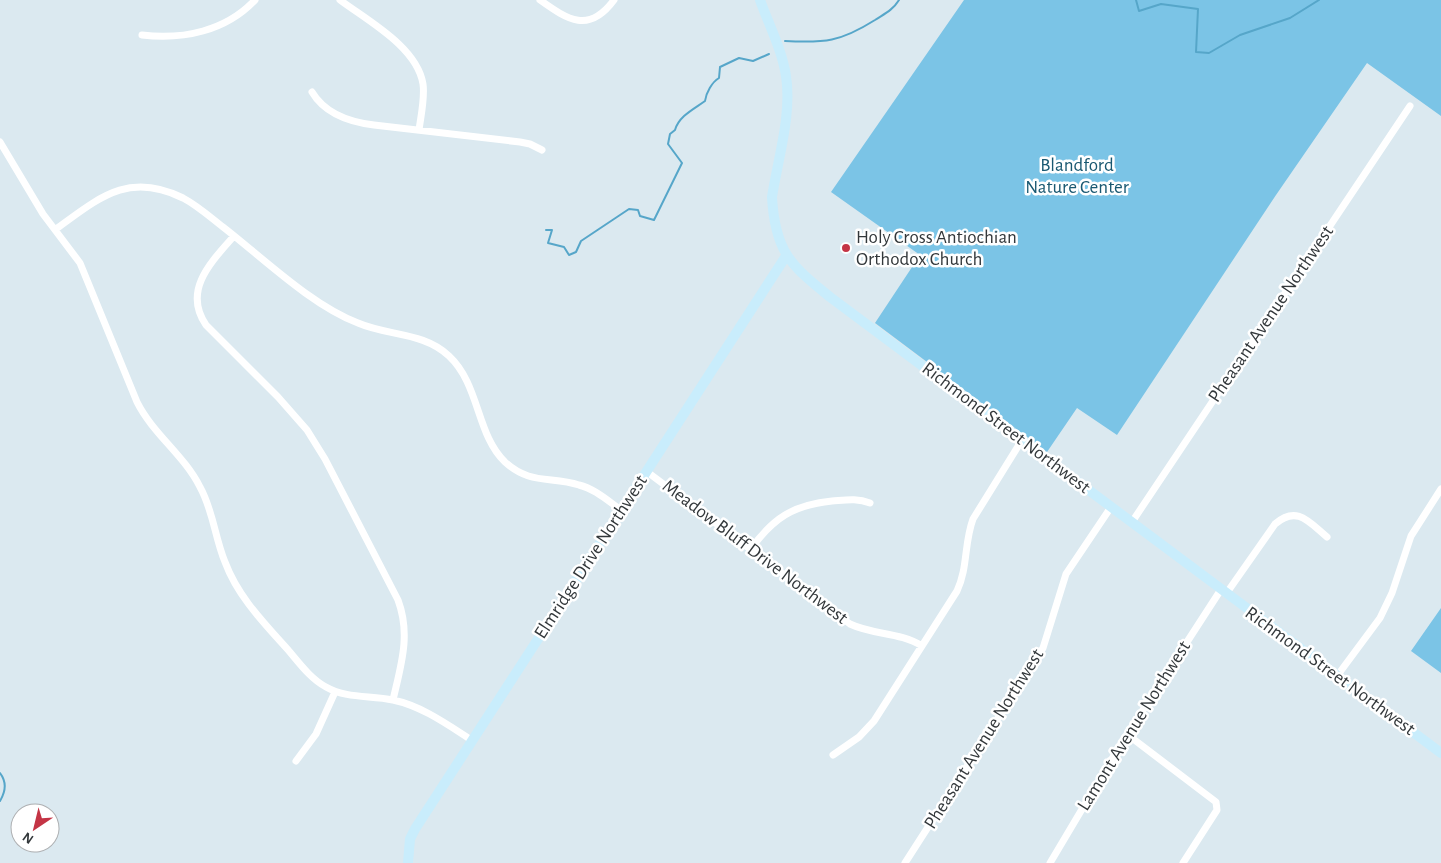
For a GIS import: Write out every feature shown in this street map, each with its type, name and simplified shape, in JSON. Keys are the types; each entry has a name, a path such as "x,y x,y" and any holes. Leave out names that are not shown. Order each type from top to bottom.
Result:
{"street":[{"path":"142,35 171,36 213,28 236,17 255,0"},
{"path":"340,0 402,46 416,63 421,74 424,93 419,130"},
{"path":"540,0 561,15 574,21 586,21 596,18 614,0"},
{"name":"Richmond Street Northwest","path":"760,0 779,50 787,90 786,113 772,197 775,224 786,256 818,287 1223,592 1441,753"},
{"path":"312,92 321,104 345,118 365,124 520,142 530,144 542,150"},
{"name":"Pheasant Avenue Northwest","path":"1132,522 1410,106"},
{"path":"0,142 36,202 83,269 139,405 154,427 187,466 201,488 224,561 236,586 249,606 305,670 317,681 335,692 393,700 435,717 473,741"},
{"path":"56,229 102,196 125,188 149,187 166,190 191,202 333,311 369,328 412,336 441,349 464,373 494,448 505,462 537,480 582,485 621,510"},
{"path":"234,236 199,281 198,312 206,325 308,430 398,600 404,620 406,640 393,700"},
{"name":"Elmridge Drive Northwest","path":"408,863 409,844 415,829 786,256"},
{"path":"833,755 859,737 869,727 960,586 966,568 969,530 976,512 1022,440"},
{"name":"Meadow Bluff Drive Northwest","path":"646,471 850,624 865,630 900,636 922,646"},
{"path":"1337,676 1380,618 1392,593 1411,536 1441,489"},
{"path":"750,550 777,520 795,508 816,502 850,499 870,503"},
{"name":"Pheasant Avenue Northwest","path":"905,863 1043,648 1066,574 1111,507"},
{"name":"Lamont Avenue Northwest","path":"1050,863 1128,735 1223,592 1275,524 1282,518 1290,515 1300,516 1327,537"},
{"path":"296,761 316,734 335,692"},
{"path":"1128,735 1216,802 1217,810 1183,863"}],"green space":[{"name":"Blandford Nature Center","path":"964,0 1441,0 1441,116 1367,63 1276,195 1117,435 1077,408 1047,452 875,323 920,255 831,192"},
{"path":"1441,608 1441,673 1411,651"}],"waterway":[{"path":"785,41 811,42 842,37 885,14 899,0"},
{"path":"1136,0 1139,11 1161,4 1198,9 1196,52 1209,53 1240,35 1290,18 1319,0"},
{"path":"546,230 552,230 548,243 564,247 569,255 576,252 581,241 629,209 638,210 640,216 654,220 682,163 668,144 670,134 675,130 683,117 705,101 710,88 719,78 720,67 739,58 753,61 769,54"},
{"path":"0,773 5,787 0,801"}],"place":[{"name":"Holy Cross Antiochian Orthodox Church","path":"846,248"}]}
